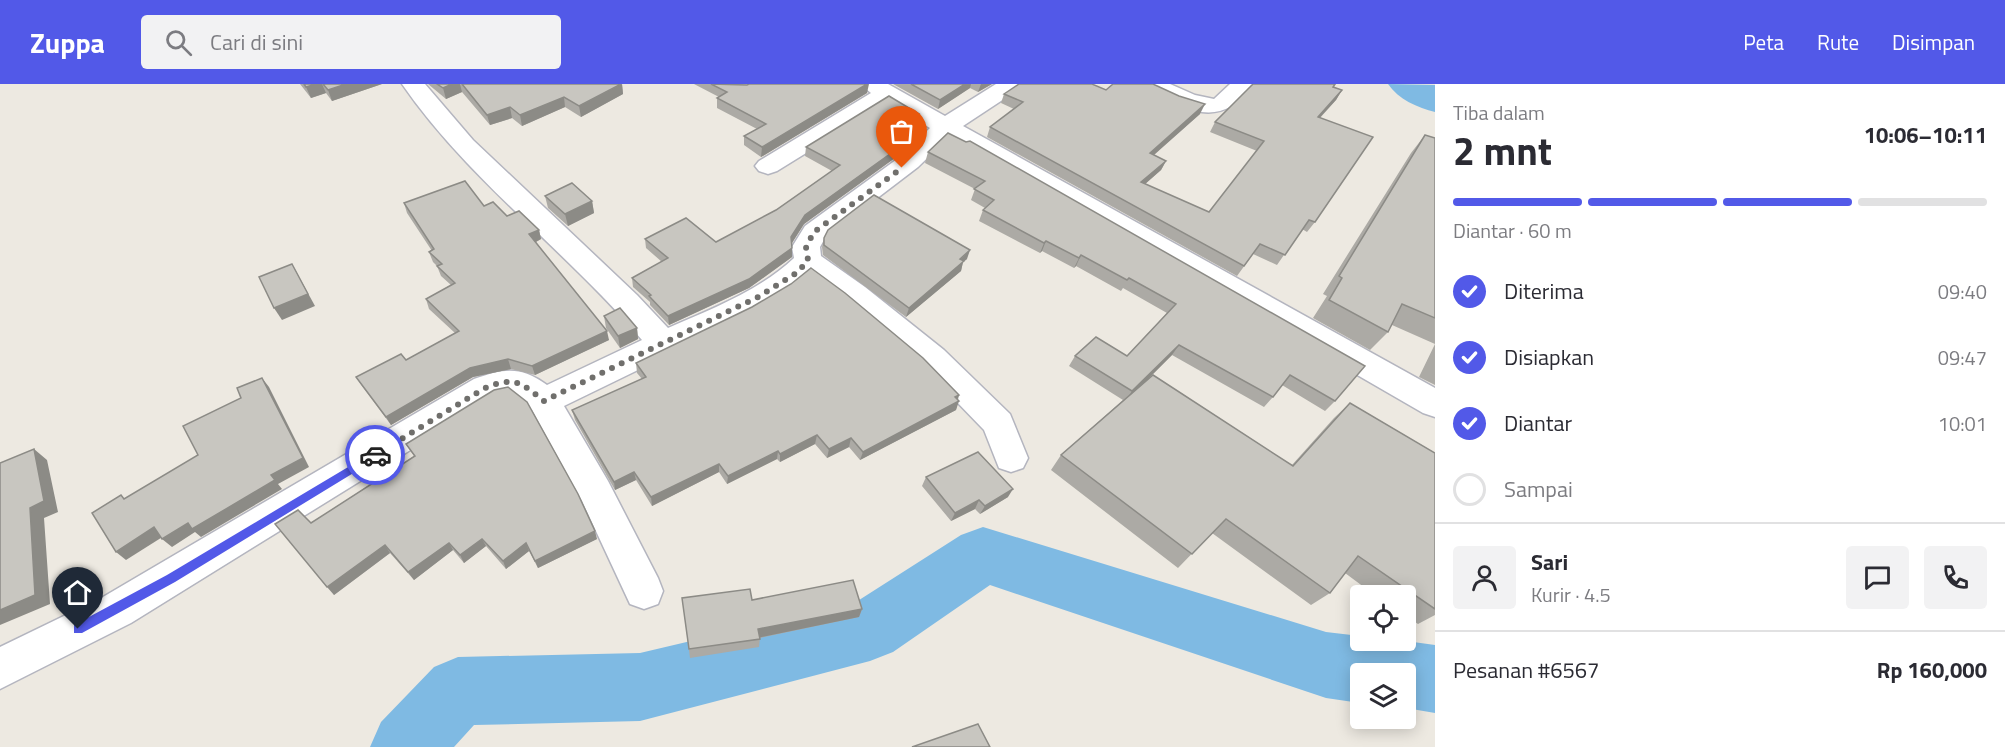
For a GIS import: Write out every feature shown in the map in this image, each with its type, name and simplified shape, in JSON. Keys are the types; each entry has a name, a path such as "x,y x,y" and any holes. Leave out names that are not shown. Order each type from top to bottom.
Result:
{"street":[{"path":"1011,84 946,126 909,162 814,232 806,247 808,260 855,294 933,358 998,423 1011,458"},
{"path":"1152,84 1198,103 1216,106 1224,103 1242,84"},
{"path":"424,87 456,136 627,302 663,343"},
{"path":"768,166 879,88 1435,404"},
{"path":"544,401 758,297 798,272 808,260"},
{"path":"0,669 117,610 485,388 502,381 522,383 544,401 595,492 644,591"}],"building":[{"path":"323,84 346,84 328,90"},
{"path":"437,84 452,84 443,88"},
{"path":"462,84 621,84 579,106 564,97 520,115 510,107 487,115"},
{"path":"711,84 867,84 762,147 744,136 766,124 717,98 727,92"},
{"path":"911,84 965,84 940,100"},
{"path":"1019,84 1092,84 1106,90 1113,84 1153,84 1179,96 1205,104 1150,153 1166,161 1141,182 1209,212 1264,141 1215,122 1253,84 1335,84 1333,87 1342,90 1318,117 1373,137 1315,222 1309,220 1285,255 1260,244 1244,266 990,127 1023,102 1004,94"},
{"path":"889,96 919,114 912,118 924,123 901,146 805,215 791,237 792,248 749,279 668,316 649,296 651,295 632,278 668,258 645,239 686,218 716,242 776,210 840,165 806,147"},
{"path":"948,133 966,142 970,141 1365,366 1335,401 1290,375 1273,397 1179,345 1132,391 1075,356 1096,337 1127,356 1176,304 1081,255 1079,258 1046,241 1044,243 983,210 994,200 974,189 985,181 928,152"},
{"path":"1425,135 1435,138 1435,318 1402,304 1388,332 1329,300 1342,278 1339,276"},
{"path":"465,181 484,206 493,202 507,216 519,211 539,230 529,234 607,331 532,366 508,359 470,368 386,417 356,377 401,354 406,360 459,331 426,299 455,283 437,266 442,264 429,252 434,249 404,203"},
{"path":"572,183 592,201 565,214 545,196"},
{"path":"874,195 970,250 960,259 964,261 909,308 824,245 824,238 828,230"},
{"path":"292,264 308,294 274,308 259,277"},
{"path":"811,268 845,293 923,358 959,395 955,397 959,401 863,452 851,438 829,449 817,435 728,476 719,464 651,497 634,472 614,482 572,410 646,377 636,363 752,307 791,284"},
{"path":"620,308 637,328 618,336 604,316"},
{"path":"1153,375 1293,466 1350,403 1435,453 1435,609 1416,596 1416,585 1400,585 1358,556 1330,593 1226,519 1192,554 1061,455"},
{"path":"262,378 303,458 271,475 275,480 192,529 188,523 162,539 154,527 116,552 92,513 121,495 124,499 198,455 183,426 241,398 237,388"},
{"path":"508,387 527,402 578,494 595,531 535,561 526,543 503,561 482,539 460,555 449,543 408,572 385,545 327,587 275,524 298,510 311,523 415,456 406,444 494,390"},
{"path":"34,449 44,501 30,508 35,595 0,610 0,463"},
{"path":"978,452 1013,489 985,506 979,500 955,513 926,477"},
{"path":"853,580 862,609 758,629 760,639 689,649 682,598 750,589 752,600"},
{"path":"978,724 990,747 912,747"}],"waterway":[{"path":"1406,84 1435,101"},
{"path":"406,747 458,691 640,687 870,630 983,555 1326,665 1350,668"},
{"path":"1416,676 1435,679"}],"way so far":[{"path":"375,455 485,388 502,381 514,381 522,383 544,401 758,297 798,272 808,260 806,247 814,232 902,168"}],"route":[{"path":"78,629 117,610 375,455"}]}
